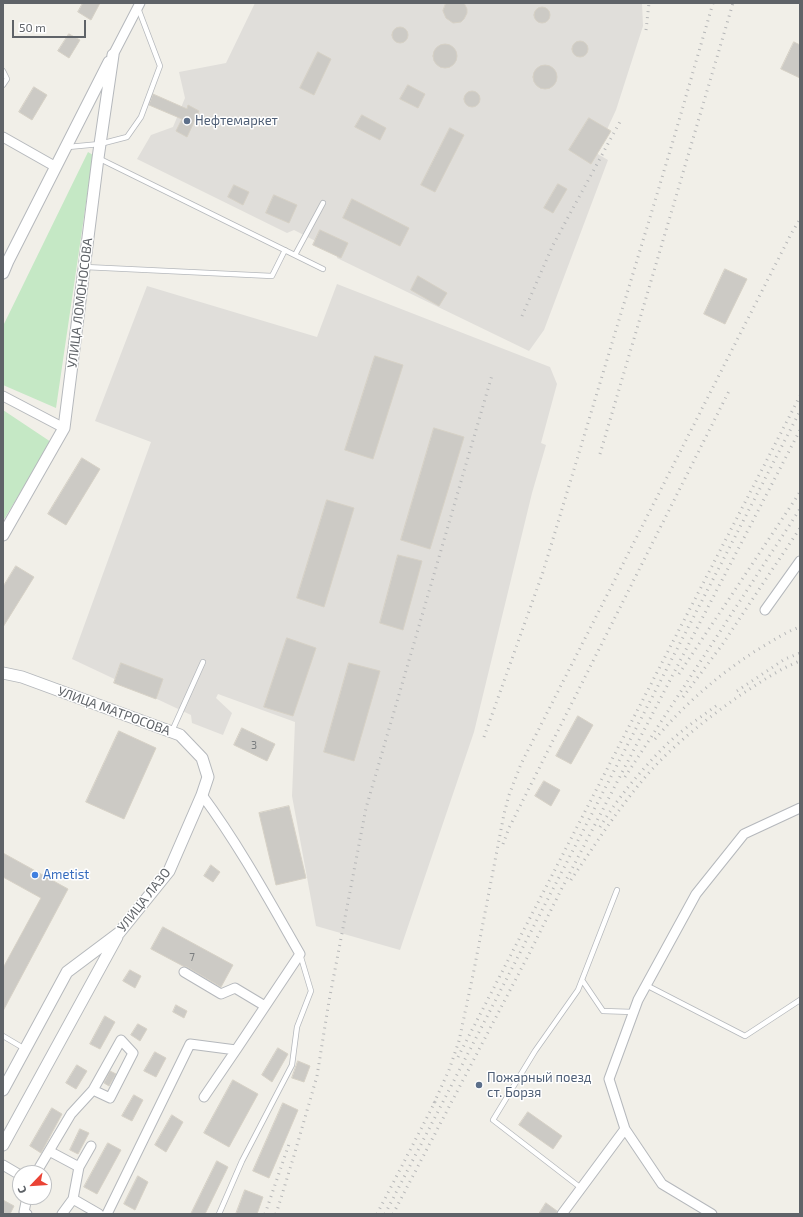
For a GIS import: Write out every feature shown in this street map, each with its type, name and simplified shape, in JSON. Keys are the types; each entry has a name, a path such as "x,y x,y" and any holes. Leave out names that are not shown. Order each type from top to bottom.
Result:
{"street":[{"name":"УЛИЦА ЛОМОНОСОВА","path":"3,273 5,260 56,167 139,5"},
{"name":"УЛИЦА ЛОМОНОСОВА","path":"3,535 64,428 98,158 113,55"},
{"path":"3,137 56,167"},
{"path":"3,396 64,428"},
{"path":"765,610 800,561"},
{"name":"УЛИЦА МАТРОСОВА","path":"3,674 22,677 180,735 202,758 208,777 202,795"},
{"path":"202,795 244,858 300,954 204,1097"},
{"name":"УЛИЦА ЛАЗО","path":"3,1090 67,972 119,933 169,871 202,795"},
{"path":"712,1214 662,1184 625,1128 609,1079 638,1000 696,894 744,834 800,808"},
{"path":"3,1145 119,933"},
{"path":"184,972 221,994 235,988 266,1006"},
{"path":"41,1165 71,1114 93,1090 121,1040 133,1053 110,1098 93,1090"},
{"path":"107,1214 190,1044 236,1050"},
{"path":"562,1214 625,1128"},
{"path":"62,1214 73,1199 79,1167 91,1146"},
{"path":"49,1151 79,1167"},
{"path":"3,1165 12,1170"},
{"path":"73,1199 99,1214"},
{"path":"26,1205 24,1212 27,1214"}],"lane":[{"path":"66,147 100,144 127,137 141,117 160,66 139,5"},
{"path":"3,71 6,79 3,85"},
{"path":"98,158 323,269"},
{"path":"295,255 323,203"},
{"path":"85,267 272,276 285,250"},
{"path":"172,732 203,662"},
{"path":"581,1188 493,1120 535,1050 578,990 617,890"},
{"path":"219,1214 242,1161 292,1065 297,1028 311,991 300,954"},
{"path":"582,980 603,1011 633,1012"},
{"path":"646,985 746,1036 800,1000"},
{"path":"3,1036 25,1049"}],"shaded area":[{"path":"255,3 642,3 643,26 616,110 596,153 608,160 544,330 529,351 337,258 337,252 294,230 287,233 137,159 151,135 173,127 185,98 179,72 226,63"},
{"path":"337,284 550,367 557,384 541,443 546,445 532,493 474,732 400,950 316,926 292,796 295,722 218,694 216,698 232,713 223,735 192,723 191,715 72,659 151,442 95,421 147,286 317,337"}],"green space":[{"path":"88,152 93,155 56,408 3,385 3,326"},
{"path":"3,410 51,442 3,521"}],"building":[{"path":"83,3 100,3 91,20 78,12"},
{"path":"446,3 464,3 467,13 461,22 453,23 446,18 443,11"},
{"path":"542,7 549,12 550,15 545,22 542,23 535,18 534,15 539,8"},
{"path":"400,27 407,32 408,35 403,42 400,43 393,38 392,35 397,28"},
{"path":"69,34 80,40 69,58 58,51"},
{"path":"580,41 587,46 588,49 583,56 580,57 573,52 572,49 577,42"},
{"path":"794,42 800,45 800,78 781,69"},
{"path":"445,44 450,45 456,51 456,61 450,67 445,68 440,67 434,61 433,56 434,51 440,45"},
{"path":"318,52 331,59 314,95 300,88"},
{"path":"545,65 550,66 556,72 556,82 550,88 545,89 540,88 534,82 533,77 534,72 540,66"},
{"path":"408,85 425,94 418,108 400,99"},
{"path":"34,87 47,95 32,120 19,112"},
{"path":"472,91 479,96 480,99 475,106 472,107 465,102 464,99 469,92"},
{"path":"153,94 187,109 188,105 199,111 187,137 176,131 182,119 149,105"},
{"path":"362,115 386,128 380,140 355,127"},
{"path":"589,118 611,131 591,164 569,150"},
{"path":"450,128 464,135 435,192 421,185"},
{"path":"558,184 567,189 553,213 544,208"},
{"path":"234,185 249,192 243,205 228,197"},
{"path":"274,195 297,205 289,223 266,213"},
{"path":"352,199 409,228 400,246 343,218"},
{"path":"320,230 348,243 341,258 313,245"},
{"path":"725,269 747,279 725,324 704,314"},
{"path":"418,276 447,293 439,306 411,290"},
{"path":"375,356 403,365 373,459 345,450"},
{"path":"434,428 464,437 430,549 401,540"},
{"path":"82,458 100,469 66,525 48,514"},
{"path":"327,500 354,508 324,607 297,598"},
{"path":"398,555 422,561 403,630 380,623"},
{"path":"16,566 34,577 3,627 3,587"},
{"path":"287,638 316,648 293,716 264,707"},
{"path":"121,663 163,679 156,699 114,683"},
{"path":"349,663 380,671 354,761 324,752"},
{"path":"578,716 593,725 571,764 556,756"},
{"path":"242,728 275,744 267,761 234,745"},
{"path":"119,731 156,748 124,819 86,802"},
{"path":"544,781 560,790 551,806 535,796"},
{"path":"289,806 306,878 276,885 259,813"},
{"path":"3,853 68,889 3,1011 3,968 41,898 3,877"},
{"path":"211,865 220,872 213,882 204,876"},
{"path":"163,927 233,965 221,987 187,967 151,949"},
{"path":"130,970 141,976 135,988 123,981"},
{"path":"176,1005 187,1011 184,1018 173,1012"},
{"path":"105,1016 115,1022 100,1049 90,1044"},
{"path":"138,1024 147,1029 140,1041 131,1035"},
{"path":"278,1048 288,1054 272,1082 262,1075"},
{"path":"155,1052 166,1058 156,1077 144,1071"},
{"path":"298,1061 310,1066 304,1082 292,1078"},
{"path":"77,1065 87,1071 76,1089 66,1083"},
{"path":"110,1071 116,1074 109,1086 104,1083"},
{"path":"233,1080 258,1094 229,1147 204,1133"},
{"path":"134,1095 143,1100 132,1121 122,1116"},
{"path":"283,1103 298,1110 269,1178 253,1171"},
{"path":"52,1108 62,1114 41,1153 30,1146"},
{"path":"528,1112 562,1136 553,1149 519,1125"},
{"path":"172,1115 183,1122 166,1152 155,1145"},
{"path":"80,1129 89,1133 78,1154 70,1150"},
{"path":"108,1143 121,1150 97,1194 84,1187"},
{"path":"217,1161 228,1167 205,1214 191,1214"},
{"path":"138,1176 148,1182 135,1210 124,1204"},
{"path":"245,1190 263,1197 257,1214 236,1214"},
{"path":"3,1200 14,1206 10,1214 3,1214"},
{"path":"546,1203 557,1211 556,1214 539,1214"}],"railway":[{"path":"646,30 649,3"},
{"path":"484,737 543,572 713,3"},
{"path":"600,454 733,3"},
{"path":"522,316 553,245 622,118"},
{"path":"434,1103 449,1070 459,1041 504,814 509,795 521,764 800,219"},
{"path":"276,1214 317,1076 329,1001 366,808 492,375"},
{"path":"503,844 509,828 730,389"},
{"path":"458,1057 800,396"},
{"path":"385,1214 800,411"},
{"path":"393,1214 800,430"},
{"path":"679,674 800,492"},
{"path":"625,777 800,509"},
{"path":"683,697 722,645 800,528"},
{"path":"655,739 690,702 715,680 757,650 800,627"},
{"path":"737,691 785,659 800,653"},
{"path":"571,880 623,805 642,781 676,745 715,713 742,694 777,672 800,661"},
{"path":"600,827 623,794 658,753 680,733 720,703"},
{"path":"377,1214 437,1098"},
{"path":"265,1214 289,1144"}],"place":[{"name":"Нефтемаркет","path":"187,121"},
{"name":"Ametist","path":"35,875"},
{"name":"Пожарный поезд ст. Борзя","path":"479,1085"}]}
